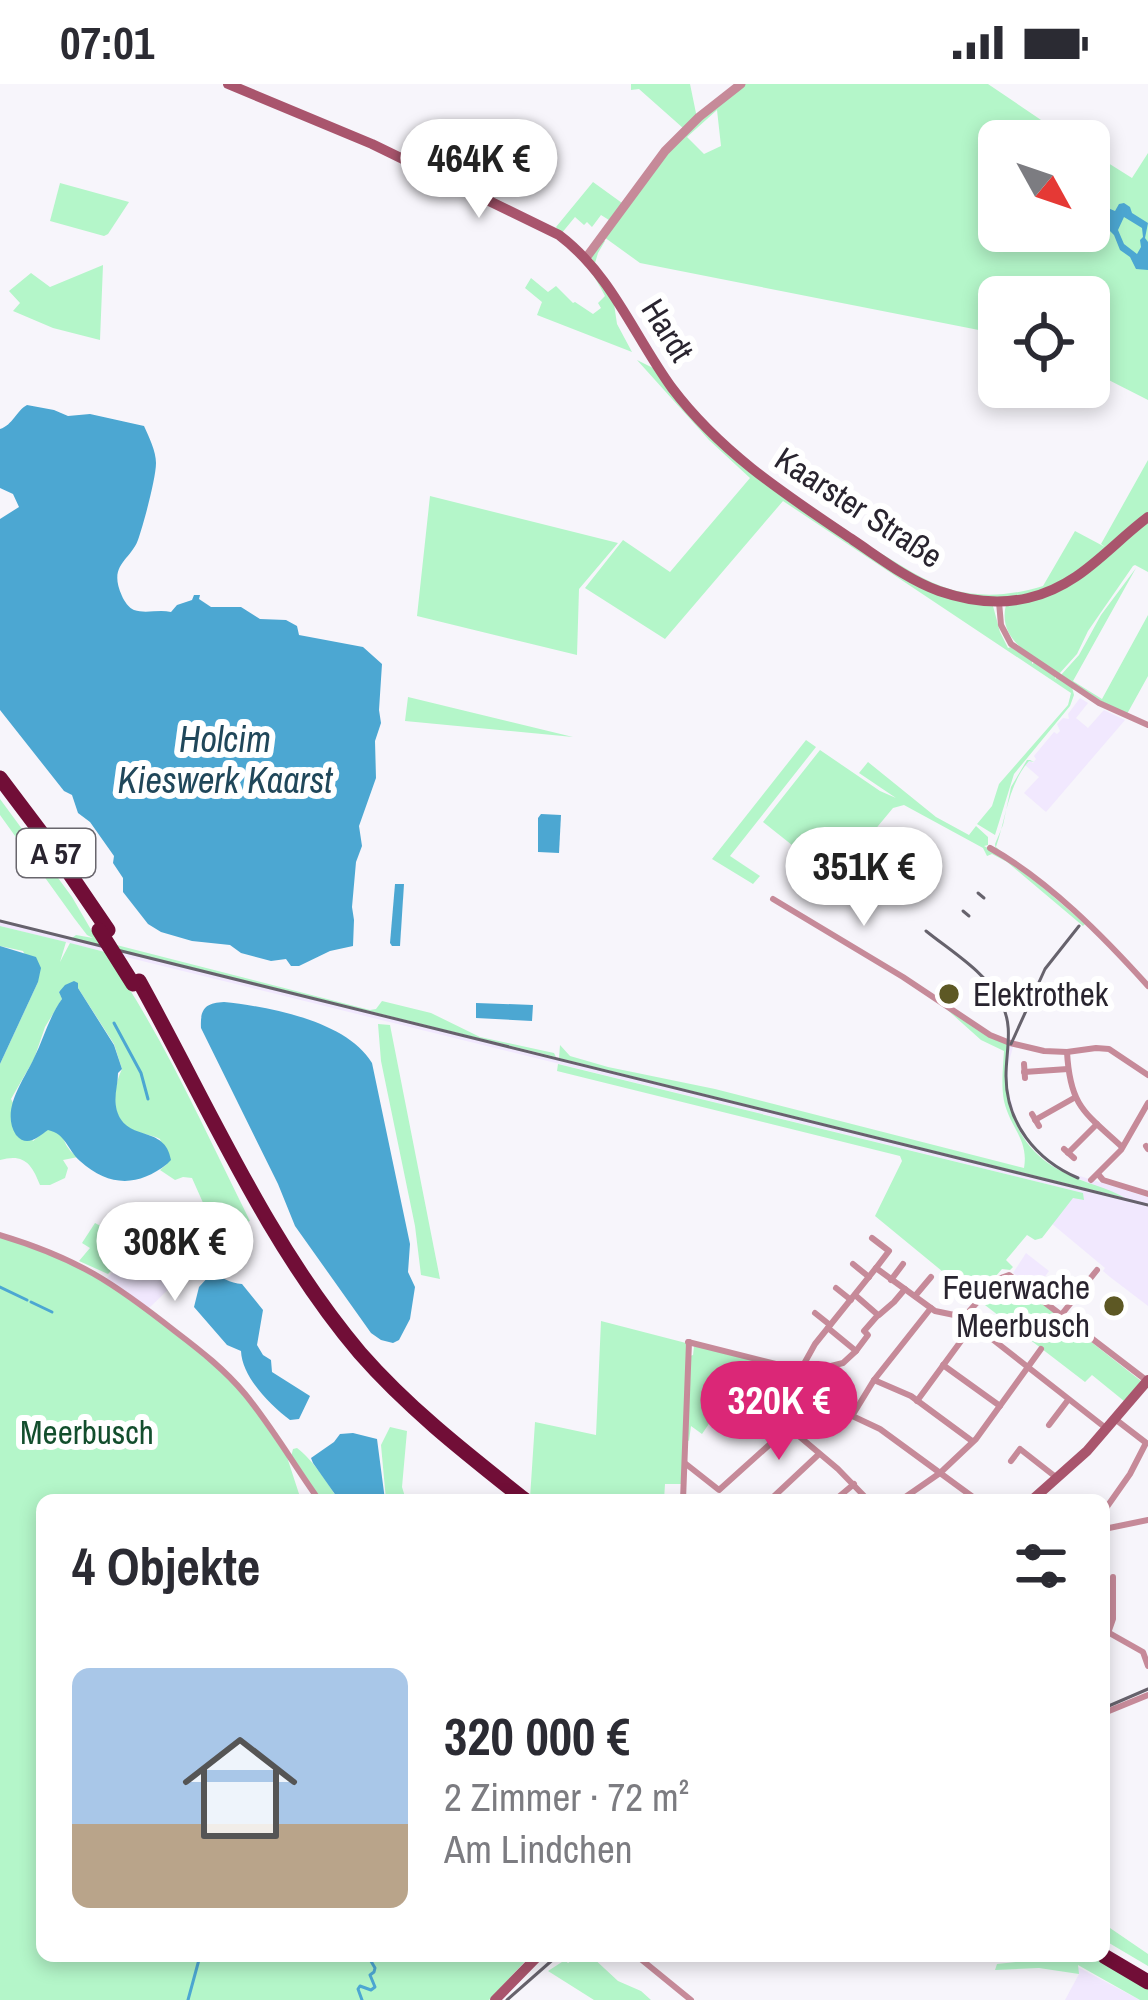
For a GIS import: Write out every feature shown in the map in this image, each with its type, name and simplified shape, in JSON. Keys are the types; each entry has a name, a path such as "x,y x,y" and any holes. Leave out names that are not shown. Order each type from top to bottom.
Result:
{"highway":[{"name":"A 57","path":"0,778 46,839 136,982 310,1288 407,1403 517,1494"},
{"name":"A 57","path":"0,790 104,930"},
{"name":"A 57","path":"136,982 253,1207 304,1290 393,1398 503,1494"},
{"path":"1110,1950 1148,1972"},
{"path":"1110,1960 1148,1982"}],"main road":[{"name":"Hardt","path":"228,84 372,144 559,235 586,258 613,292 668,382 710,432"},
{"name":"Kaarster Straße","path":"710,432 779,490 913,579 962,598 999,602"},
{"path":"999,602 1038,595 1073,580 1148,517"},
{"path":"1039,1494 1148,1381"},
{"path":"495,2000 532,1962"}],"street":[{"path":"586,258 674,141 741,84"},
{"path":"999,602 1001,625 1010,643 1095,700 1148,724 1148,736"},
{"path":"990,848 1045,887 1148,986"},
{"path":"773,899 990,1035 1044,1051 1109,1048 1148,1075"},
{"path":"1066,1052 1074,1098 1122,1147"},
{"path":"1024,1071 1068,1069"},
{"path":"1035,1120 1074,1098"},
{"path":"1148,1103 1122,1147 1095,1177 1148,1194"},
{"path":"1069,1153 1096,1124"},
{"path":"0,1235 55,1253 100,1275 211,1359 244,1394 315,1494"},
{"path":"863,1494 788,1428 775,1405 829,1326 889,1251 872,1238"},
{"path":"853,1264 869,1277"},
{"path":"891,1280 903,1264"},
{"path":"876,1268 931,1308 964,1317 1068,1400 1147,1443 1110,1502"},
{"path":"1062,1315 1096,1270"},
{"path":"964,1317 1006,1274 1148,1381"},
{"path":"915,1296 931,1277"},
{"path":"836,1288 878,1315"},
{"path":"816,1384 831,1366 843,1363 856,1351 868,1335 864,1331 905,1289"},
{"path":"852,1416 931,1308"},
{"path":"815,1313 856,1351"},
{"path":"917,1401 972,1326"},
{"path":"682,1494 689,1342 800,1371 852,1416 880,1429 969,1494"},
{"path":"910,1494 973,1442 1041,1349"},
{"path":"943,1365 1000,1406"},
{"path":"874,1380 917,1401 973,1442"},
{"path":"1049,1425 1068,1400"},
{"path":"684,1463 719,1490 788,1428"},
{"path":"1011,1461 1023,1451 1058,1478"},
{"path":"776,1494 818,1455"},
{"path":"842,1494 854,1484"},
{"path":"1110,1528 1148,1520"},
{"path":"1110,1625 1113,1577"},
{"path":"1110,1634 1143,1652 1148,1666"},
{"path":"1110,1711 1148,1695"},
{"path":"644,1962 691,2000"}],"shaded area":[{"path":"1080,698 1088,703 1076,718 1088,728 1104,710 1125,720 1046,812 1024,793 1039,777 1025,765 1029,760 1033,763 1054,732 1060,731 1057,724 1069,719"},
{"path":"0,920 1120,1197 1055,1168 1023,1137 1011,1113 1006,1089 1009,1038 1015,1040 1008,1090 1017,1121 1031,1143 1070,1173 1148,1197 1148,1306 1051,1223 1073,1197 1083,1193 0,926"},
{"path":"149,1237 205,1254 148,1309 106,1279"},
{"path":"1026,1253 1049,1271 1035,1290 1013,1273"},
{"path":"1076,1966 1140,2000 1065,2000 1079,1974"}],"green space":[{"path":"631,84 690,84 697,118 609,220 601,215 592,227 575,217 561,234 556,227 593,182 622,203 683,128 639,89 631,90"},
{"path":"744,84 988,84 1041,120 978,120 978,252 1110,252 1110,164 1132,178 1148,153 1148,400 1110,381 1110,276 978,276 978,330 640,263 604,237 655,167 699,121","holes":["717,110 721,146 704,154 687,137"]},
{"path":"60,183 129,202 104,236 50,221"},
{"path":"559,238 582,257 613,297 617,324 632,352 537,315 542,302 525,288 531,278 548,292 556,286 593,314 605,296"},
{"path":"603,240 595,263 667,373 712,428 800,501 921,577 976,594 1043,586 1075,531 1105,547 1101,544 1148,460 1148,515 1088,566 1038,593 987,598 956,594 926,583 896,566 770,481 710,430 672,384 597,268 591,256"},
{"path":"103,265 100,340 13,311 20,303 9,291 31,273 50,287"},
{"path":"637,360 659,371 711,435 901,574 993,606 1008,648 1072,687 1070,706 1014,774 995,835 977,824 992,806 999,784 1068,705 1071,693 783,501 665,639 585,588 623,540 670,572 750,478"},
{"path":"430,496 618,543 579,589 577,655 417,616"},
{"path":"1148,520 1148,572 1133,566 1059,674 1019,646 1007,628 1006,605 1039,598"},
{"path":"1136,568 1073,681 1102,699 1148,615 1148,676 1127,714 1061,675"},
{"path":"408,697 573,737 405,721"},
{"path":"806,740 816,747 730,856 760,876 753,884 712,859"},
{"path":"820,750 896,798 859,773 868,762 936,817 969,835 976,826 988,837 984,846 996,852 995,844 1001,829 996,847 1085,924 1007,862 987,856 983,848 904,805 893,808 844,867 802,834 792,845 763,822"},
{"path":"0,799 72,897 97,940 370,1010 382,1001 431,1013 480,1037 556,1057 72,938 93,938 0,815"},
{"path":"0,926 66,942 60,962 70,943 105,952 165,1050 250,1221 216,1232 192,1178 175,1180 160,1170 167,1164 160,1139 133,1130 118,1116 115,1100 122,1069 114,1044 78,988 59,991 62,999 11,1099 33,1141 53,1130 78,1157 63,1160 68,1168 65,1178 50,1185 40,1185 21,1159 0,1160 0,1064 38,982 23,951 0,946"},
{"path":"943,1006 1009,1043 1009,1101 1032,1149 1065,1173 1125,1198 559,1058 560,1045 570,1056 608,1067 715,1089 1024,1168 1024,1149 1004,1101 1004,1051 981,1040"},
{"path":"378,1024 390,1025 440,1279 421,1275"},
{"path":"558,1064 1083,1193 1084,1200 1073,1198 1042,1238 1027,1235 1006,1260 1013,1267 1002,1269 976,1299 875,1216 902,1161 900,1156 557,1071"},
{"path":"95,1223 131,1242 108,1274 79,1261 90,1248 82,1243"},
{"name":"Meerbusch","path":"0,1237 37,1248 119,1288 220,1368 287,1457 299,1494 36,1494 36,1962 524,1962 489,2000 0,2000"},
{"path":"1011,1279 1141,1381 1124,1401 1092,1375 1085,1382 981,1302 999,1281"},
{"path":"601,1321 686,1343 690,1356 694,1346 753,1359 702,1434 691,1426 689,1441 685,1438 682,1484 665,1484 664,1494 530,1494 535,1422 596,1435"},
{"path":"390,1427 407,1431 404,1494 385,1494 381,1445"},
{"path":"293,1449 314,1465 334,1494 318,1494 291,1457"},
{"path":"1110,1928 1148,1954 1148,1966 1110,1944"},
{"path":"597,1962 618,1981 651,2000 594,2000 548,1971 568,1963"},
{"path":"1104,1962 1148,1987 1148,2000 1078,1965 1079,1974 1039,1968 995,1970 997,1964"}],"water":[{"path":"1124,203 1148,223 1148,270 1136,269 1114,235 1110,209 1115,211","holes":["1124,217 1142,228 1137,254 1124,244 1118,230"]},
{"name":"Holcim Kieswerk Kaarst","path":"27,405 144,426 155,454 154,479 136,545 117,576 122,596 132,609 171,612 200,595 211,607 241,607 260,619 286,620 297,626 299,635 363,647 382,664 376,778 359,826 362,846 356,862 353,946 291,966 286,959 271,961 230,945 192,941 148,924 123,892 114,856 78,813 72,795 0,710 0,519 19,507 13,494 0,488 0,429"},
{"path":"541,814 561,815 559,853 538,852"},
{"path":"395,884 404,884 400,946 390,943"},
{"path":"0,946 36,957 41,968 0,1064"},
{"path":"74,981 114,1045 122,1069 115,1101 122,1121 161,1142 171,1160 145,1177 124,1181 102,1176 80,1161 54,1132 48,1130 24,1141 12,1125 15,1095 62,999 59,992"},
{"path":"224,1002 284,1012 326,1027 345,1036 372,1063 410,1244 408,1272 415,1287 410,1319 399,1340 381,1340 371,1333 295,1226 201,1028 205,1008"},
{"path":"476,1003 533,1005 532,1021 476,1018"},
{"path":"210,1275 242,1284 263,1310 257,1345 271,1360 272,1372 310,1396 299,1419 290,1420 266,1398 246,1371 241,1351 227,1345 194,1307 199,1287"},
{"path":"340,1434 377,1439 384,1494 335,1494 311,1458"}],"waterway":[{"path":"114,1023 141,1073 148,1099"},
{"path":"0,1287 27,1300"},
{"path":"31,1302 52,1312"},
{"path":"188,2000 198,1962"},
{"path":"362,2000 360,1986 375,1987 372,1962"}],"tram line":[{"path":"1110,1705 1148,1689"},
{"path":"507,2000 550,1962"}],"railway":[{"path":"978,893 984,898"},
{"path":"963,911 969,916"},
{"path":"0,921 1148,1205"},
{"path":"1011,1044 1045,969 1079,926"},
{"path":"926,931 995,991 1007,1020 1011,1109 1037,1150 1078,1178"}],"place":[{"name":"Elektrothek","path":"949,994"},
{"name":"Feuerwache Meerbusch","path":"1114,1306"}]}
